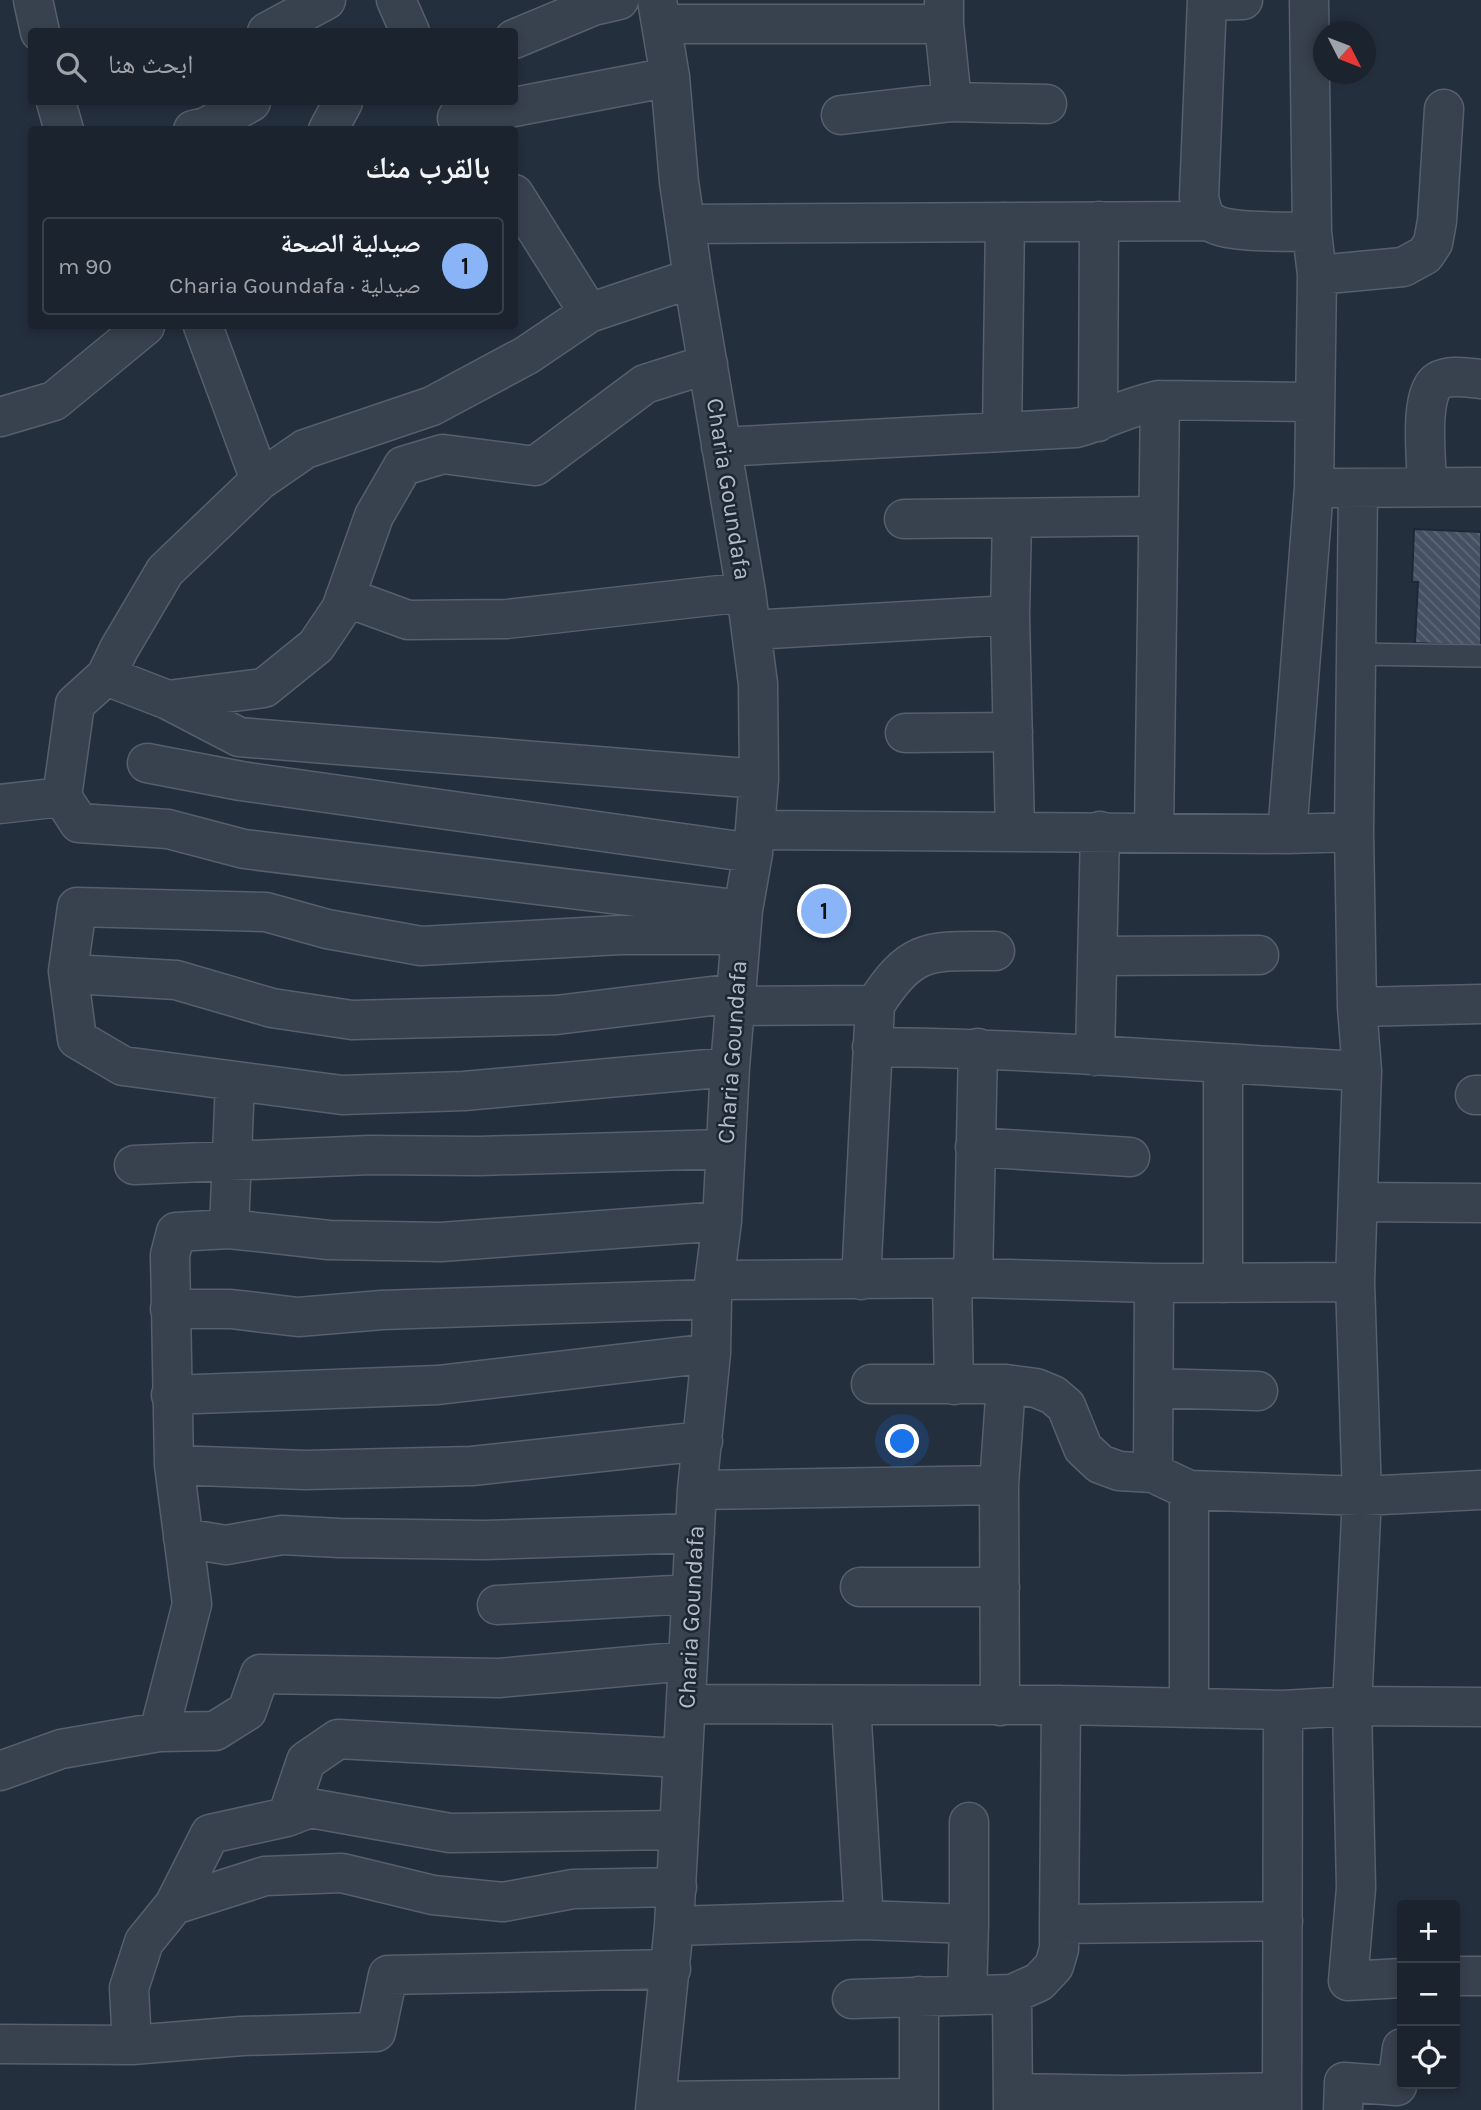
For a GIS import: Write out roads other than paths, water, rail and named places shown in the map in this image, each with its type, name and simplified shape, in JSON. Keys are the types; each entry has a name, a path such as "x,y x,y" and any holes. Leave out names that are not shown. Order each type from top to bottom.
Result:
{"street":[{"path":"33,0 39,28"},
{"path":"274,28 326,0"},
{"path":"396,0 408,28"},
{"path":"518,37 593,6 619,0"},
{"path":"1208,221 1199,197 1219,0"},
{"path":"1287,834 1314,488 1317,275 1312,232 1309,0"},
{"path":"659,12 944,12 952,102"},
{"name":"Charia Goundafa","path":"656,2106 677,1888 681,1758 687,1704 697,1490 722,1220 724,1149 742,923 754,841 759,779 758,684 751,630 692,278 679,182 670,77 659,12"},
{"path":"518,105 670,77"},
{"path":"841,115 952,102 1047,104"},
{"path":"57,105 63,126"},
{"path":"208,126 246,105"},
{"path":"330,126 341,105"},
{"path":"456,116 516,105"},
{"path":"1317,275 1404,267 1425,255 1433,243 1437,221 1444,109"},
{"path":"518,200 589,313"},
{"path":"1098,422 1099,221"},
{"path":"686,224 1208,221 1226,228 1312,232"},
{"path":"1002,432 1005,222"},
{"path":"692,278 589,313 527,355 432,406 305,449 260,480 165,571 106,676 75,704 62,797 79,823 167,829 244,849 742,923"},
{"path":"204,329 260,480"},
{"path":"0,417 54,401 122,333"},
{"path":"168,700 264,688 316,646 341,609 374,516 403,466 443,454 535,466 645,384 708,364"},
{"path":"1427,486 1426,402 1433,386 1448,378 1481,379"},
{"path":"721,447 1076,428 1098,422 1136,404 1160,400 1314,402"},
{"path":"1154,832 1160,400"},
{"path":"1314,488 1481,487"},
{"path":"1358,489 1353,832 1357,1007 1362,1071 1356,1282 1362,1496 1352,1706 1356,1888 1348,1981 1397,1978"},
{"path":"904,519 1158,516"},
{"path":"1012,518 1010,615 1015,831"},
{"path":"345,597 408,620 507,619 746,592"},
{"path":"751,630 1010,615"},
{"path":"106,676 168,700 239,737 759,779"},
{"path":"905,733 1013,732"},
{"path":"147,763 241,781 754,841 1015,831 1287,834 1353,832"},
{"path":"0,804 62,797"},
{"path":"1094,1056 1100,831"},
{"path":"730,1067 464,1091 342,1095 122,1066 77,1039 68,971 76,907 266,912 327,929 421,946 620,935 742,923"},
{"path":"861,1280 875,1005 887,986 920,957 939,951 995,951"},
{"path":"1097,956 1259,955"},
{"path":"68,971 89,975 176,980 272,1008 352,1020 556,1015 736,1000 875,1005"},
{"path":"1357,1007 1481,1004"},
{"path":"872,1047 978,1048 1362,1071"},
{"path":"954,1385 975,1147 978,1048"},
{"path":"1223,1064 1223,1283"},
{"path":"229,1229 235,1081"},
{"path":"975,1147 1130,1157"},
{"path":"134,1165 370,1155 479,1156 724,1149"},
{"path":"1358,1202 1481,1203"},
{"path":"159,1732 192,1604 174,1465 170,1255 176,1233 229,1229 328,1240 440,1242 722,1220"},
{"path":"170,1309 231,1309 298,1317 861,1280 1356,1282"},
{"path":"1153,1473 1154,1283"},
{"path":"171,1395 438,1385 711,1353"},
{"path":"871,1384 1006,1384 1036,1388 1054,1395 1066,1406 1083,1448 1100,1464 1119,1471 1153,1473 1189,1490 1362,1496 1481,1490"},
{"path":"1000,1706 999,1485 1006,1384"},
{"path":"1154,1388 1258,1391"},
{"path":"174,1465 305,1470 471,1465 703,1441"},
{"path":"697,1490 999,1485"},
{"path":"1189,1490 1189,1709"},
{"path":"183,1538 226,1545 282,1535 484,1540 695,1534"},
{"path":"860,1587 1000,1587"},
{"path":"497,1605 691,1594"},
{"path":"0,1771 61,1749 159,1732 215,1731 247,1711 260,1674 499,1678 687,1661"},
{"path":"687,1704 1061,1705 1283,1710 1352,1706 1481,1707"},
{"path":"850,1705 864,1920"},
{"path":"852,1999 1012,1994 1039,1982 1054,1966 1059,1949 1061,1705"},
{"path":"1012,1994 1013,2101 1282,2101 1283,1710"},
{"path":"287,1817 306,1761 338,1739 681,1758"},
{"path":"132,2045 129,1988 144,1942 174,1905 210,1834 287,1817 310,1808 450,1833 678,1830"},
{"path":"967,1995 969,1822"},
{"path":"174,1905 265,1876 342,1873 433,1895 503,1902 573,1889 677,1888"},
{"path":"674,1926 864,1920 969,1924"},
{"path":"1059,1924 1283,1922"},
{"path":"0,2044 132,2045 242,2036 376,2032 388,1975 671,1969"},
{"path":"1460,1976 1481,1976"},
{"path":"656,2106 919,2104 919,1996"},
{"path":"1343,2110 1344,2082 1397,2086"}],"lane":[{"path":"1355,654 1481,656"}],"place":[{"name":"صيدلية الصحة","path":"824,911"}]}
